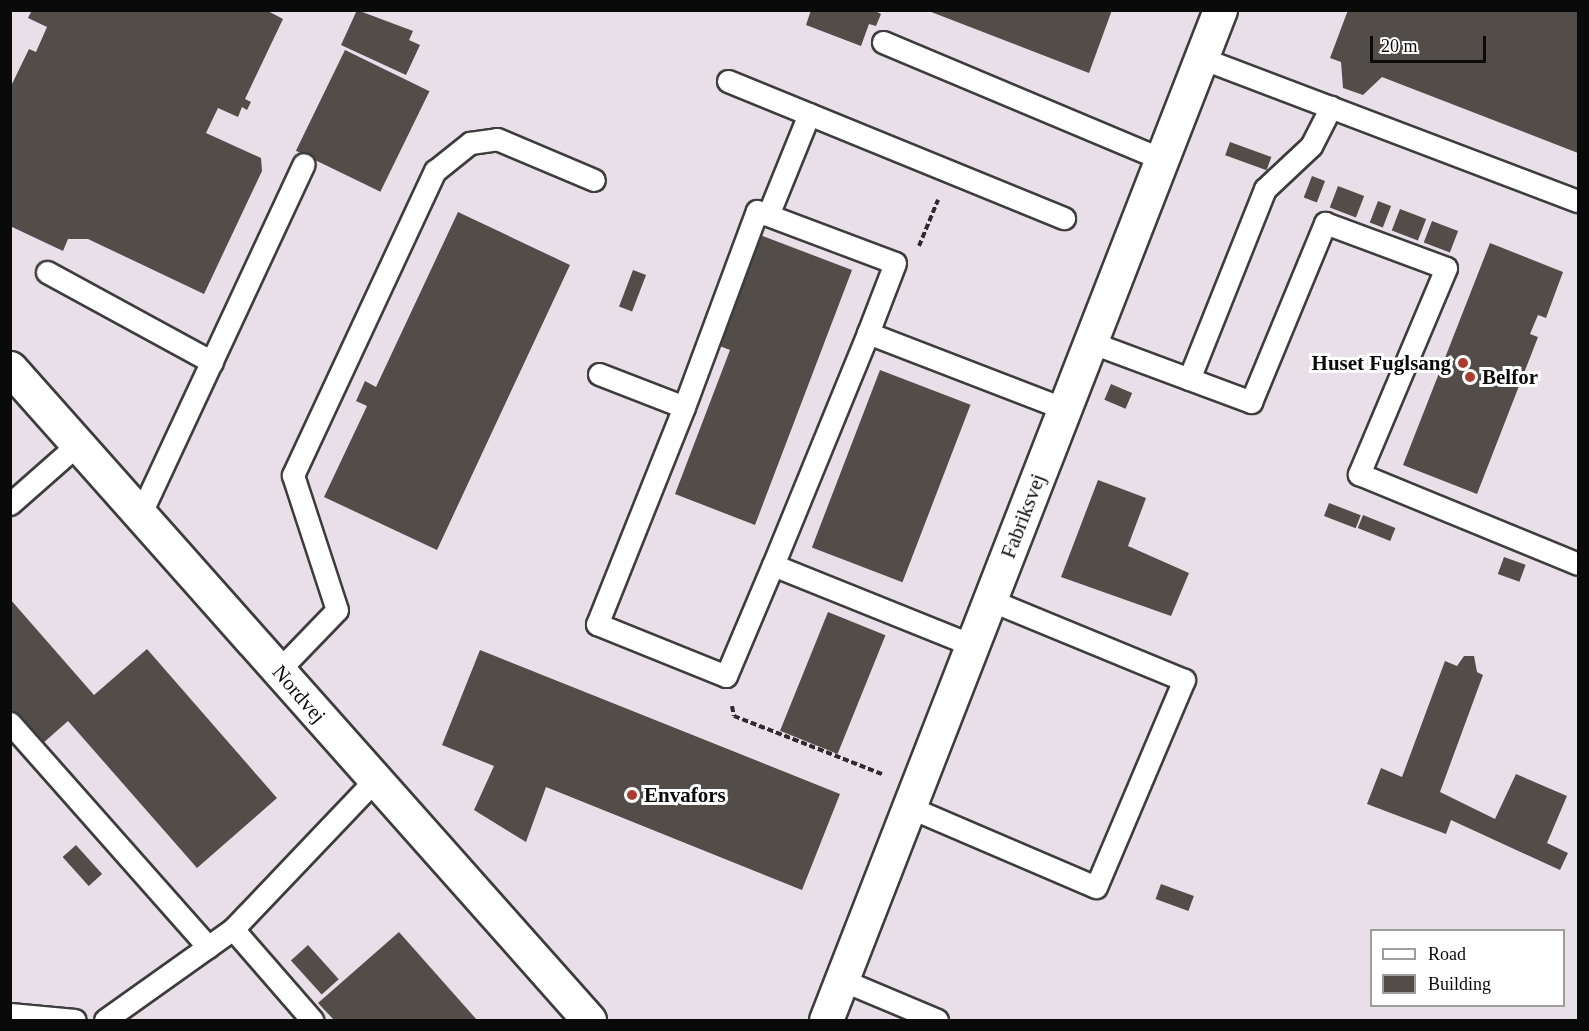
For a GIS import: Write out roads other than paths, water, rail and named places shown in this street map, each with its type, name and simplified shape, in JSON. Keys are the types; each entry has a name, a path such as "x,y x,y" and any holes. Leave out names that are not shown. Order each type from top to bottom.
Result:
{"street":[{"name":"Fabriksvej","path":"826,1020 1220,10"},
{"name":"Nordvej","path":"10,368 279,670 374,781 589,1020"}],"lane":[{"path":"883,42 1162,159"},
{"path":"1201,58 1578,201"},
{"path":"728,81 1064,218"},
{"path":"1189,379 1265,189 1311,146 1331,107"},
{"path":"768,215 809,114"},
{"path":"279,670 337,610 293,475 435,171 470,143 497,139 594,180"},
{"path":"140,515 304,164"},
{"path":"757,211 768,215 895,263 726,676 597,624 684,407 757,211"},
{"path":"1090,342 1251,402 1325,223 1446,268 1359,474 1578,564"},
{"path":"47,272 212,362"},
{"path":"868,333 1065,409"},
{"path":"599,374 684,407"},
{"path":"10,504 78,444"},
{"path":"773,565 972,645"},
{"path":"913,797 1096,887 1184,680 990,600"},
{"path":"10,723 208,946"},
{"path":"105,1020 233,929 374,781"},
{"path":"233,929 312,1020"},
{"path":"842,980 937,1020"},
{"path":"10,1014 75,1020"}],"place":[{"name":"Huset Fuglsang","path":"1463,363"},
{"name":"Belfor","path":"1470,377"},
{"name":"Envafors","path":"632,795"}]}
